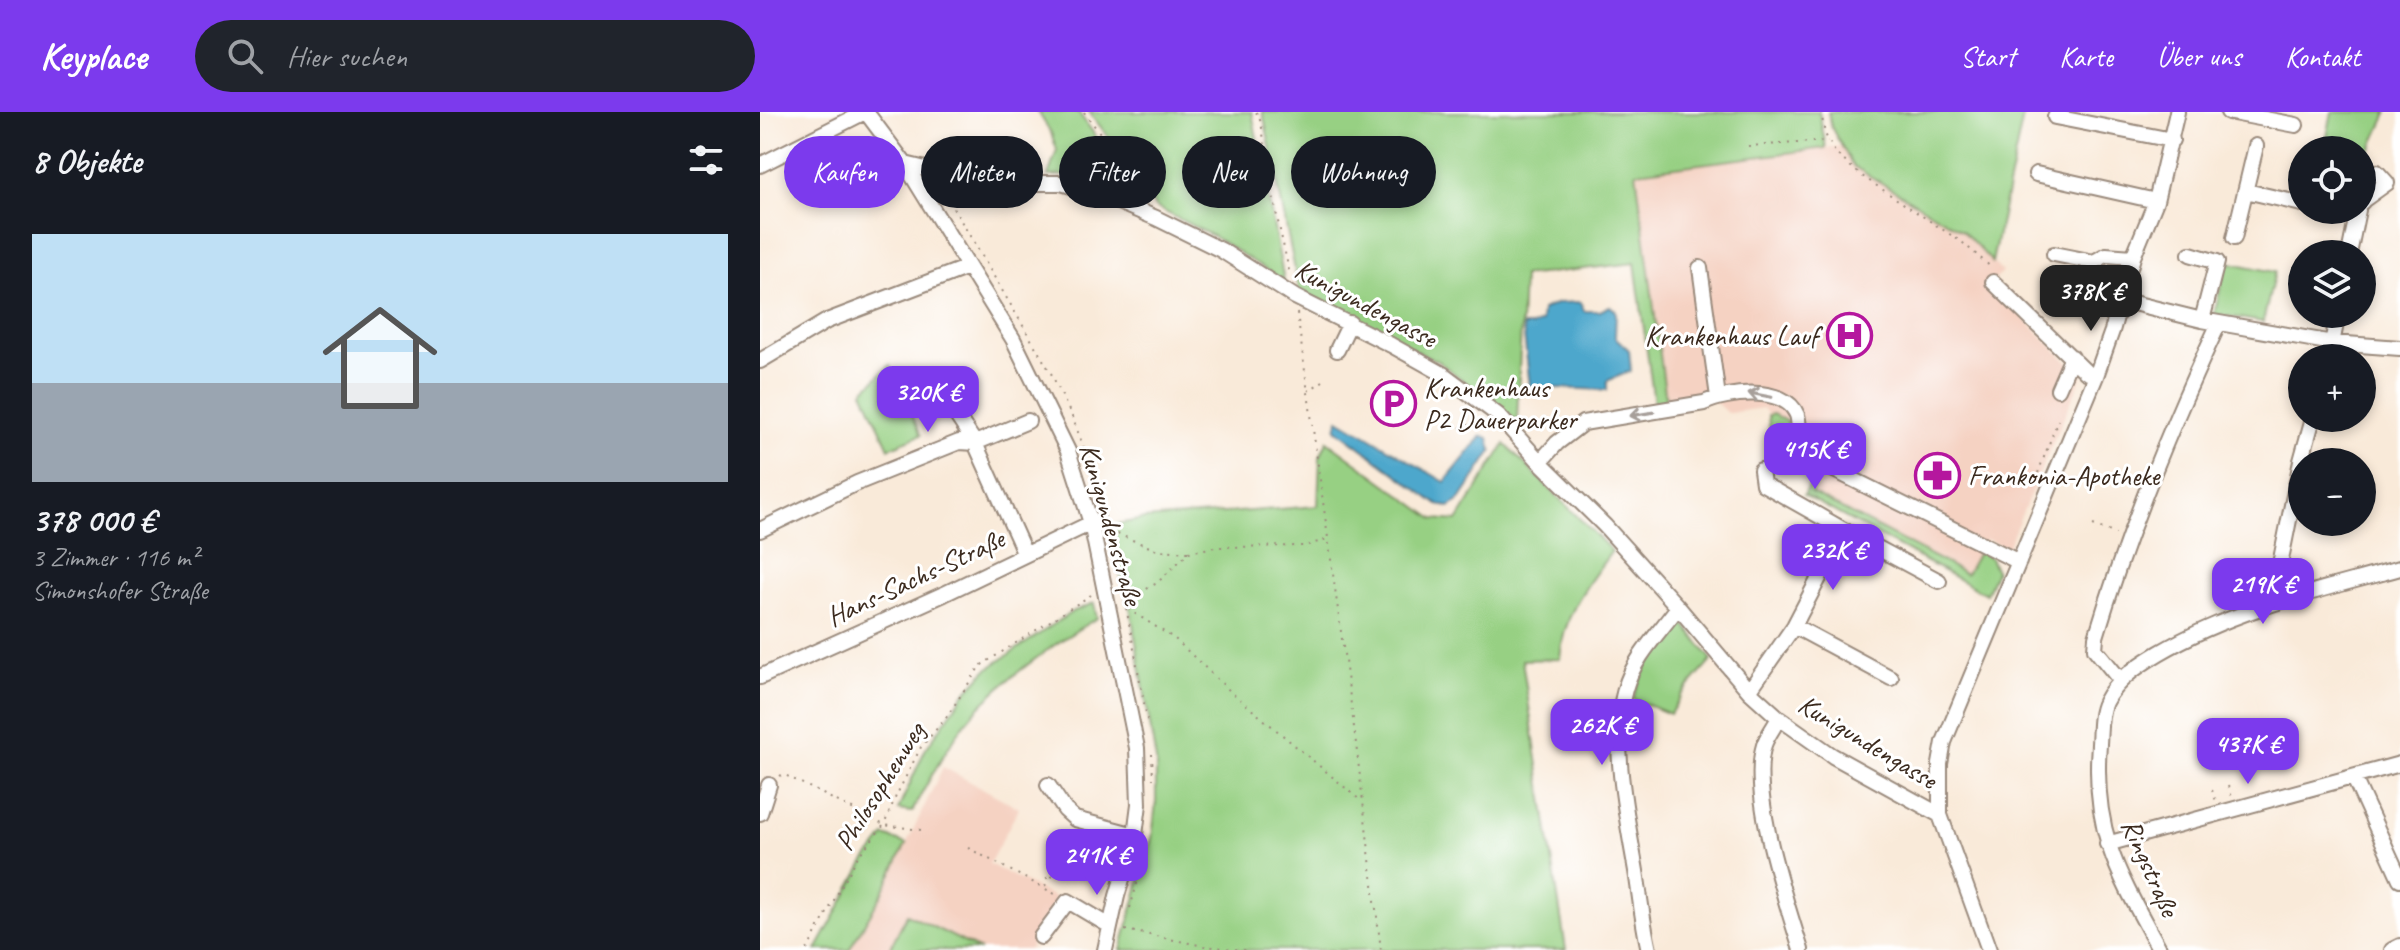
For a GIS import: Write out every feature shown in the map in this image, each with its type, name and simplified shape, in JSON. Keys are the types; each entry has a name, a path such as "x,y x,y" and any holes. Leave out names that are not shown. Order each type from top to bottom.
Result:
{"street":[{"name":"Kunigundenstraße","path":"865,112 883,136"},
{"path":"760,165 865,112"},
{"path":"1989,950 1940,815 1940,764 1944,742 2096,376 2133,257 2156,201 2177,112"},
{"path":"2228,112 2296,125"},
{"path":"2055,117 2172,140"},
{"path":"2234,238 2256,146"},
{"name":"Kunigundenstraße","path":"905,164 1013,339 1068,451 1091,523 1137,748 1139,804 1135,835 1105,950"},
{"name":"Kunigundengasse","path":"905,164 963,178 1006,183 1061,183 1099,194 1221,250 1295,297 1443,374 1498,415 1605,526 1749,691 1779,718 1833,756 1940,815"},
{"path":"2036,174 2156,201"},
{"path":"2246,191 2288,201"},
{"path":"2054,254 2094,262 2106,255 2133,257"},
{"path":"2190,254 2217,262 2202,320"},
{"path":"760,361 827,321 968,267"},
{"path":"1700,268 1718,397"},
{"path":"1993,282 2086,372 2096,376"},
{"path":"2121,300 2303,344"},
{"path":"1337,350 1350,323"},
{"path":"2121,681 2095,649 2096,637 2129,538 2187,390 2219,323"},
{"path":"2376,349 2400,348"},
{"path":"2058,389 2072,357"},
{"path":"1540,462 1557,443 1583,423 1704,403 1718,397 1749,392 1785,400 1797,414 1800,437 1816,461 2019,562"},
{"path":"951,407 975,443 1025,554"},
{"path":"760,530 871,477 959,442 975,443 1028,421"},
{"path":"2285,599 2279,569 2309,432"},
{"path":"1761,470 1763,484 1939,581"},
{"name":"Hans-Sachs-Straße","path":"760,677 1091,523"},
{"path":"1749,691 1794,626 1844,530"},
{"name":"Ringstraße","path":"2160,950 2118,871 2102,824 2096,776 2100,724 2106,700 2121,681 2141,664 2190,635 2238,614 2285,599 2400,568"},
{"path":"1649,950 1624,798 1620,714 1625,686 1647,644 1678,607"},
{"path":"1794,626 1891,678"},
{"path":"1779,718 1764,744 1759,773 1769,837 1801,950"},
{"path":"2107,844 2400,764"},
{"path":"2354,778 2400,879"},
{"path":"760,813 769,785"},
{"path":"1048,785 1075,819 1135,835"},
{"path":"1097,846 1103,827"},
{"path":"1041,937 1068,901 1110,926"},
{"path":"2392,950 2400,946"}],"path":[{"path":"1084,112 1102,136"},
{"path":"1256,112 1295,297 1381,950"},
{"path":"1821,112 1825,134 1836,154 1862,176 1963,243 1998,274 1993,282"},
{"path":"1748,146 1829,141"},
{"path":"1307,392 1323,381"},
{"path":"1460,428 1486,420"},
{"path":"2038,473 2058,420"},
{"path":"2093,525 2129,538"},
{"path":"1110,531 1157,550 1189,552 1215,547 1305,546 1329,539"},
{"path":"1126,601 1157,583 1189,552"},
{"name":"Philosophenweg","path":"807,950 858,856 884,825 921,747 959,699 980,666 1078,602 1122,581"},
{"path":"1127,608 1175,639 1231,692 1362,802"},
{"path":"769,785 783,774 884,825 921,830"},
{"path":"968,848 1068,901"},
{"path":"1044,887 1048,881 1046,876 1058,875"},
{"path":"1125,930 1204,946 1245,950"}],"shaded area":[{"name":"Krankenhaus Lauf","path":"1842,146 1853,166 1964,232 2002,272 1991,285 2082,376 2007,548 1986,539 1967,574 1811,492 1818,469 1791,448 1787,422 1773,414 1768,415 1763,408 1727,413 1709,396 1666,400 1636,172"},
{"path":"943,767 1019,808 989,864 1056,898 1029,950 849,950 882,896"}],"green space":[{"path":"1038,112 1078,112 1096,136 1059,136 1059,176 1048,176 1057,150"},
{"path":"1089,112 1252,112 1257,136 1182,136 1182,208 1270,208 1284,281 1213,236 1157,208 1166,208 1166,136 1108,136"},
{"path":"1262,112 1819,112 1826,148 1636,172 1666,400 1654,403 1635,263 1523,276 1517,421 1439,362 1299,290 1275,171 1275,136 1268,136"},
{"path":"1828,112 2024,112 1992,262 1964,232 1853,166 1831,127"},
{"path":"2332,112 2388,112 2376,138 2327,136"},
{"path":"2227,262 2275,272 2263,322 2214,314"},
{"path":"890,365 921,435 889,448 863,391"},
{"path":"1773,414 1787,422 1791,448 1773,463 1768,415"},
{"path":"1327,441 1434,519 1457,521 1505,444 1612,551 1571,614 1560,659 1522,660 1566,950 1121,950 1152,838 1156,761 1131,612 1112,525 1144,519 1318,506 1320,457"},
{"path":"1818,469 1823,469 1811,493 1966,574 1979,551 1990,558 1996,571 1986,594 1804,495"},
{"path":"1094,603 1097,618 1009,679 978,708 937,766 912,812 898,810 925,750 964,694 986,670 1072,612"},
{"path":"1676,624 1685,625 1712,660 1682,694 1670,714 1633,699 1650,659"},
{"path":"885,836 906,844 881,896 849,950 816,950 864,863"},
{"path":"907,914 980,950 889,950"}],"water":[{"path":"1581,302 1584,311 1600,311 1610,306 1616,311 1615,337 1629,350 1631,371 1607,381 1607,390 1530,387 1523,326 1541,322 1542,310 1558,303"},
{"path":"1339,419 1445,482 1482,436 1489,438 1492,451 1459,501 1449,507 1438,505 1336,429"}],"place":[{"name":"Krankenhaus Lauf","path":"1849,335"},
{"name":"Krankenhaus P2 Dauerparker","path":"1393,403"},
{"name":"Frankonia-Apotheke","path":"1937,475"}]}
